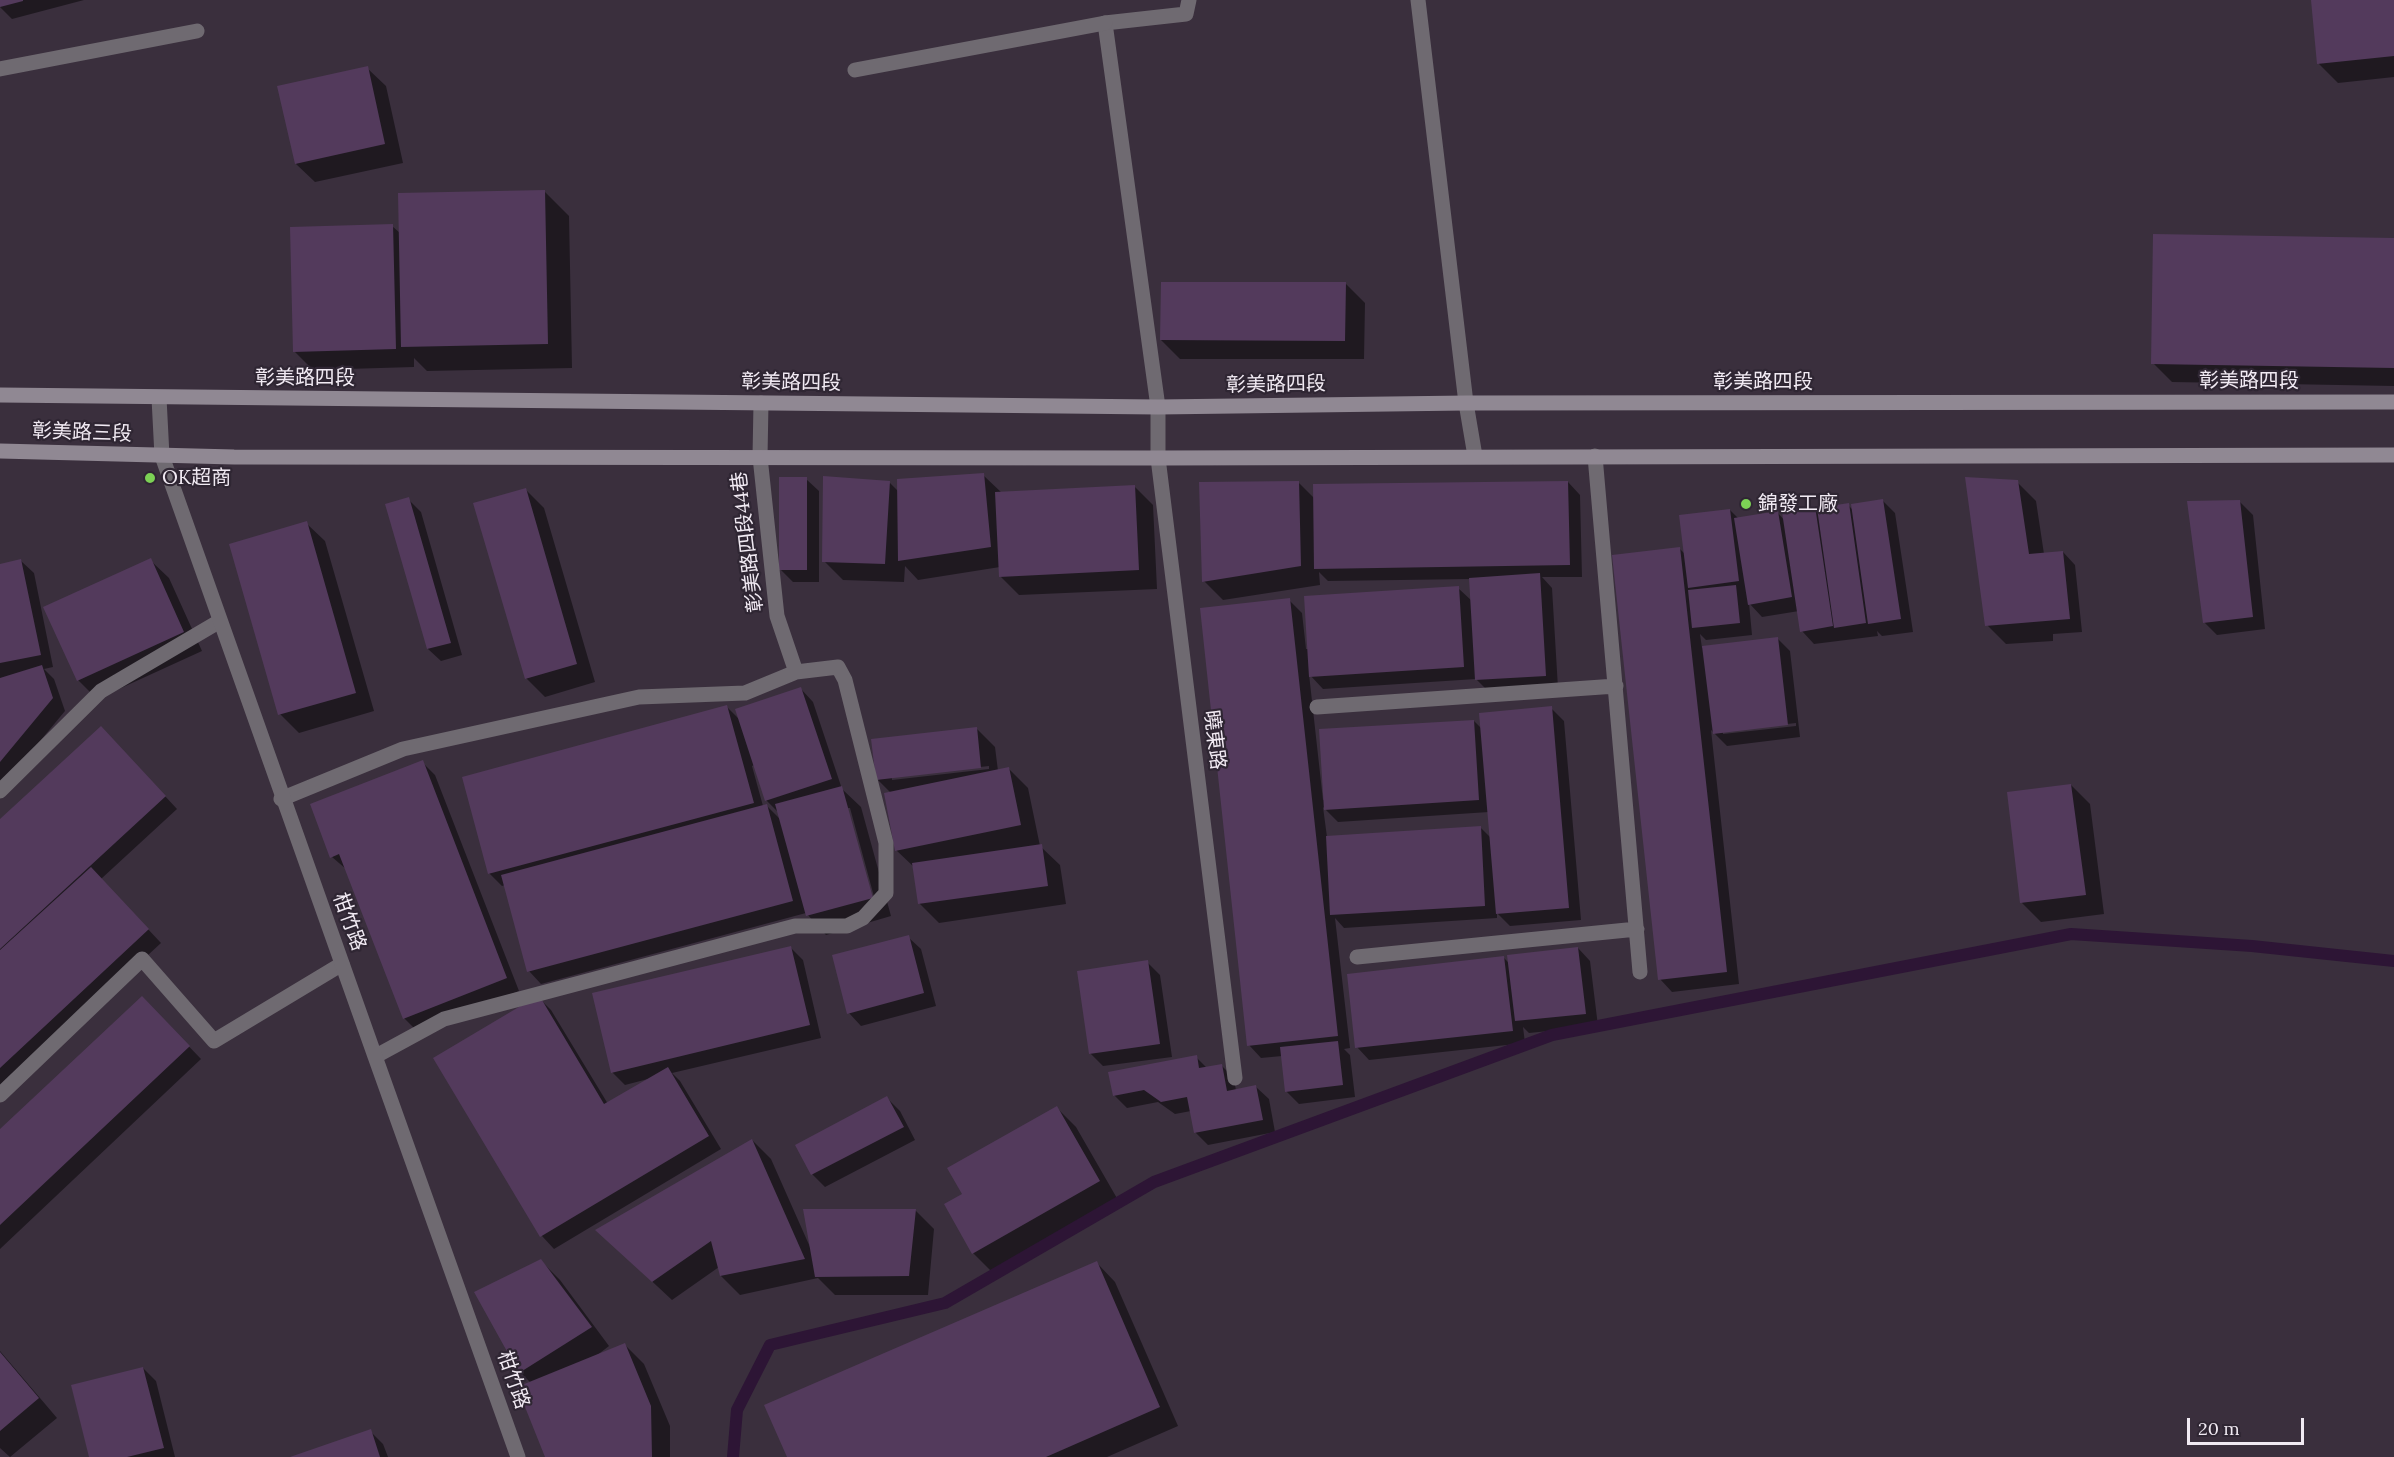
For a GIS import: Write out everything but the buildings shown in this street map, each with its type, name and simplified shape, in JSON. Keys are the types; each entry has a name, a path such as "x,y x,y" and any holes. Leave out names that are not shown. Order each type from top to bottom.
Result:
{"main road":[{"name":"彰美路三段","path":"0,395 159,398"},
{"name":"彰美路四段","path":"159,398 1158,407 1466,403 2394,402"},
{"name":"彰美路三段","path":"0,452 162,456"},
{"path":"162,456 1158,458 2394,455"}],"street":[{"path":"855,70 1105,23 1186,14 1189,0"},
{"path":"1418,0 1466,403 1475,456"},
{"name":"曉東路","path":"1105,23 1158,407 1158,458 1235,1078"},
{"path":"0,69 197,31"},
{"name":"柑竹路","path":"159,398 162,456 282,800 376,1056 518,1457"},
{"name":"彰美路四段44巷","path":"761,403 760,457 777,616 796,672"},
{"path":"1595,456 1640,972"},
{"path":"0,791 101,691 220,621"},
{"path":"282,800 403,748 639,697 744,693 796,672 838,667 844,680 852,703 886,843 886,893 863,918 847,926 795,926 444,1019 376,1056"},
{"path":"1317,707 1616,686"},
{"path":"1357,957 1637,929"},
{"path":"0,1095 142,959 214,1041 342,964"}],"waterway":[{"path":"733,1457 737,1410 770,1345 945,1303 1154,1182 1552,1035 2071,934 2252,946 2394,961"}],"place":[{"name":"OK超商","path":"150,478"},
{"name":"錦發工廠","path":"1746,504"}]}
